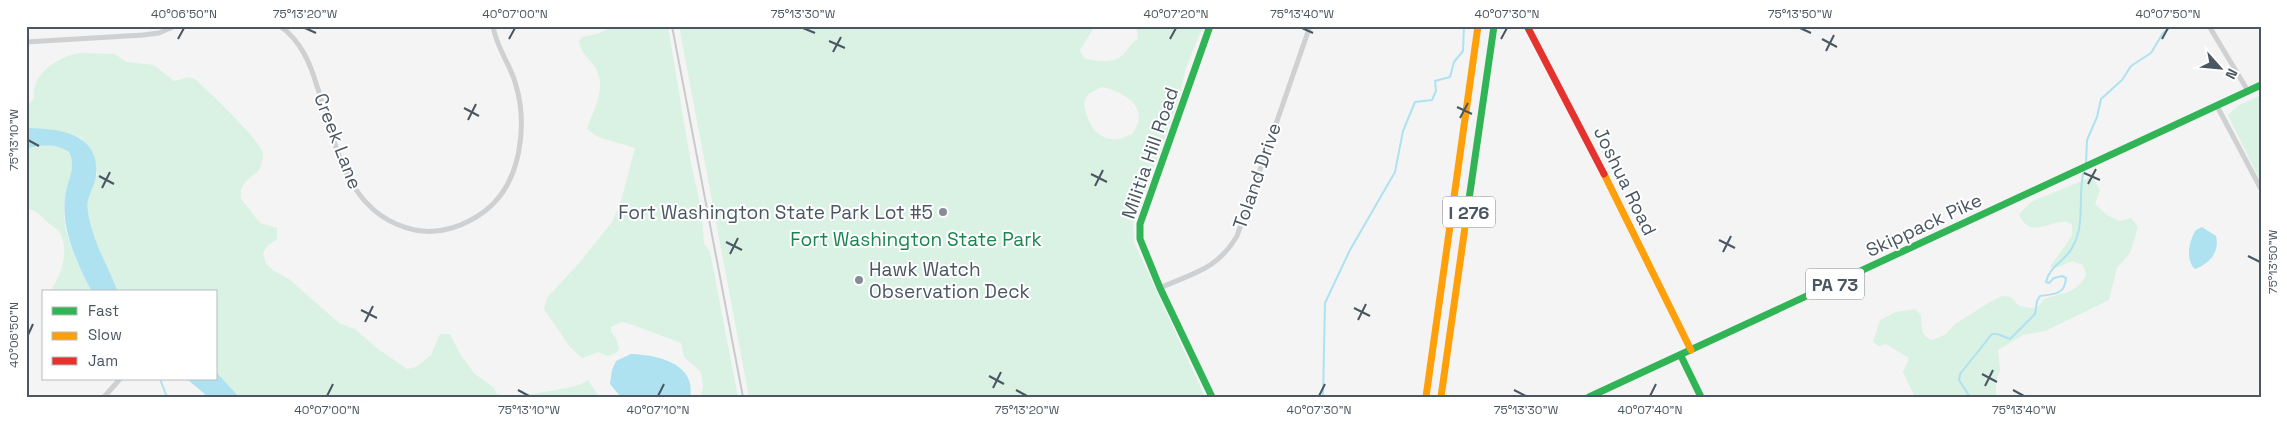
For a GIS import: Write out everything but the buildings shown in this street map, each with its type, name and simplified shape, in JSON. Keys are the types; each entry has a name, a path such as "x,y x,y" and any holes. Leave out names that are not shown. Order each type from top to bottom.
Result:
{"main road":[{"name":"Militia Hill Road","path":"1210,26 1140,224 1140,239 1160,288 1212,397"},
{"name":"I 276","path":"1426,397 1478,26"},
{"name":"I 276","path":"1441,397 1494,26"},
{"name":"Joshua Road","path":"1527,26 1572,110 1691,350"},
{"name":"PA 73","path":"2217,106 2261,85"},
{"name":"Skippack Pike","path":"1589,397 2217,106"},
{"path":"1681,356 1701,397"}],"street":[{"path":"26,42 144,35 175,26"},
{"name":"Creek Lane","path":"280,26 299,45 309,62 343,164 357,193 373,211 389,221 405,228 434,232 456,228 478,217 498,198 514,172 519,147 518,92 512,73 496,41 493,26"},
{"path":"287,31 291,26"},
{"name":"Toland Drive","path":"1160,288 1216,263 1228,252 1237,236 1310,26"},
{"path":"2209,26 2248,91"},
{"path":"2217,106 2261,189"},
{"path":"104,397 119,380"}],"green space":[{"path":"614,26 668,26 690,158 702,213 704,244 710,252 738,397 701,397 703,386 701,372 684,357 681,343 622,322 611,327 611,332 616,338 619,349 616,353 608,356 598,352 582,358 570,347 544,309 547,298 580,262 612,222 621,201 635,148 598,137 587,129 599,97 600,81 598,72 582,51 579,41 582,37 600,33"},
{"name":"Fort Washington State Park","path":"679,26 1098,26 1093,29 1080,50 1084,58 1110,61 1124,54 1131,44 1138,39 1137,30 1130,26 1203,26 1186,68 1177,104 1133,224 1134,242 1205,397 749,397","holes":["1102,87 1127,97 1137,109 1139,117 1132,134 1122,138 1105,138 1099,134 1093,128 1086,112 1084,103 1088,94"]},
{"path":"74,54 115,54 126,62 154,65 174,81 189,77 195,79 253,137 263,153 260,168 244,183 241,199 260,223 277,228 277,239 268,245 263,253 266,264 289,279 339,323 355,329 378,349 407,369 416,367 431,355 440,334 450,334 461,356 475,374 493,387 497,394 513,397 239,397 218,374 218,290 117,290 91,230 87,209 89,193 97,174 93,153 81,138 73,135 58,131 26,129 26,104 34,98 34,89 42,73 57,61"},
{"path":"2261,95 2261,182 2228,115 2239,105"},
{"path":"49,145 59,147 70,154 72,162 71,171 64,208 67,233 75,258 91,290 50,290 57,280 63,264 63,240 60,233 37,212 26,208 26,149"},
{"path":"2093,178 2100,190 2095,204 2107,215 2120,221 2131,218 2138,227 2130,253 2117,268 2109,300 2045,331 2023,335 1998,350 2000,370 1996,381 1996,397 1915,397 1903,372 1909,358 1886,344 1879,346 1873,342 1880,320 1896,312 1915,309 1921,315 1924,333 1933,340 1946,334 1955,324 2002,296 2011,297 2019,306 2034,308 2039,306 2044,299 2062,294 2078,286 2086,275 2083,265 2072,261 2056,268 2050,267 2072,236 2072,224 2058,222 2037,228 2030,227 2024,223 2019,214 2031,202"},
{"path":"588,380 599,397 519,397 576,386"}],"water":[{"path":"28,128 65,132 85,142 92,150 96,161 96,175 88,201 88,212 97,243 117,290 91,290 71,246 64,209 66,191 72,169 69,152 58,147 48,146 26,149"},
{"path":"2202,227 2216,236 2217,247 2213,256 2205,264 2195,269 2190,261 2190,244 2196,230"},
{"path":"631,354 663,359 681,369 687,376 690,385 690,397 621,397 610,384 612,370 616,361"},
{"path":"218,374 239,397 208,397 188,380 218,380"}],"waterway":[{"path":"1323,397 1325,303 1350,250 1395,172 1403,131 1415,102 1432,100 1436,91 1435,81 1450,77 1454,62 1463,51 1464,26"},
{"path":"2086,163 2087,140 2097,117 2101,99 2122,80 2131,66 2151,53 2163,33 2172,26"},
{"path":"1970,397 1959,380 1960,374 1992,334 2010,339 2035,314 2037,301 2040,296 2058,293 2063,288 2066,278 2062,276 2054,278 2049,283 2046,282 2054,267 2070,251 2077,237 2084,170"},
{"path":"160,380 167,397"}],"railway":[{"path":"672,26 743,397"}],"traffic: fast":[{"path":"1210,26 1140,224 1140,239 1160,288 1212,397"},
{"path":"1466,220 1494,26"},
{"path":"1589,397 2261,85"},
{"path":"1681,356 1701,397"}],"traffic: slow":[{"path":"1426,397 1478,26"},
{"path":"1604,174 1691,350"},
{"path":"1441,397 1466,220"}],"traffic: jam":[{"path":"1527,26 1604,174"}],"place":[{"name":"Fort Washington State Park Lot #5","path":"943,212"},
{"name":"Hawk Watch Observation Deck","path":"859,280"}]}
